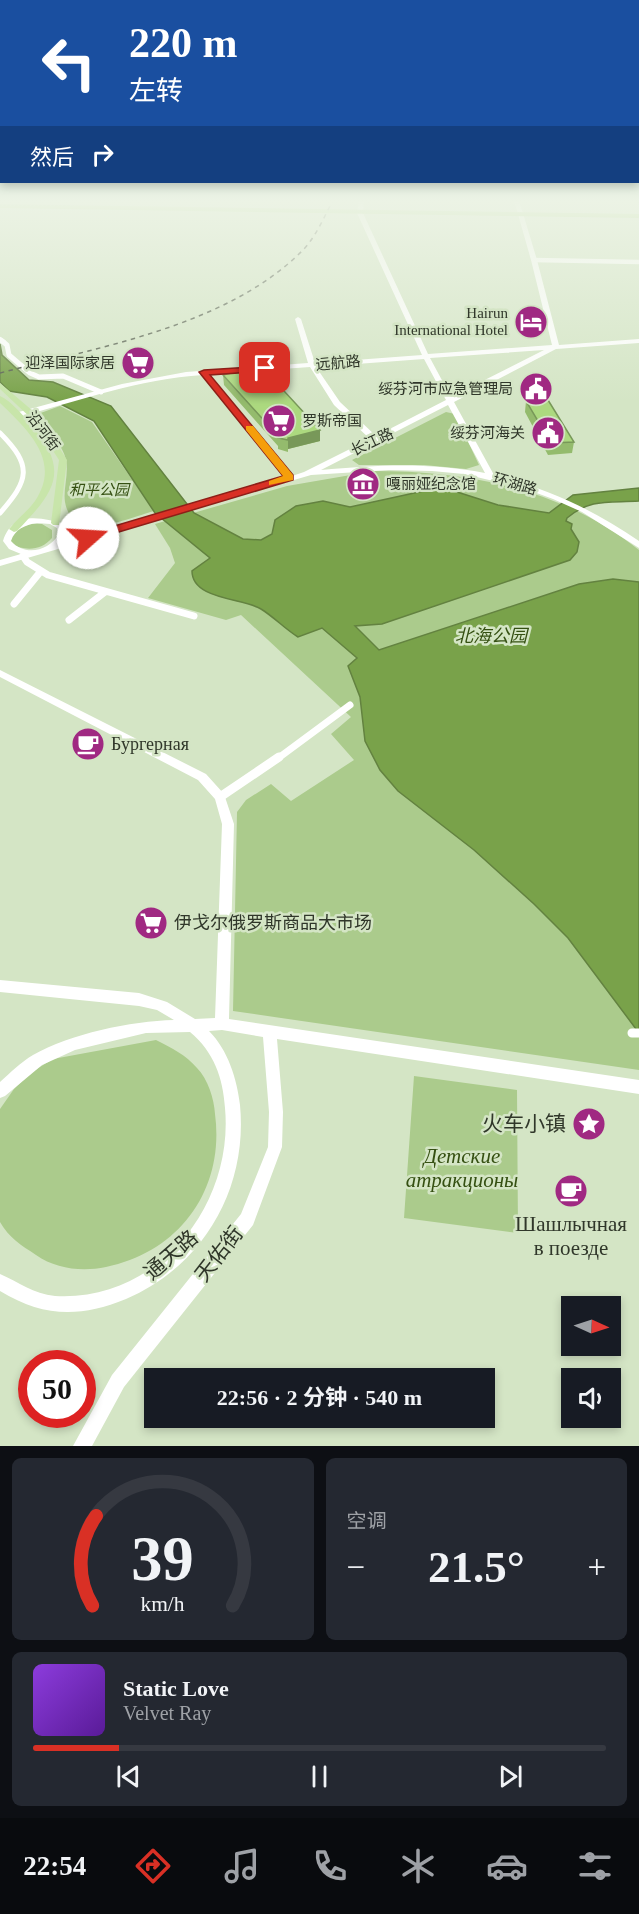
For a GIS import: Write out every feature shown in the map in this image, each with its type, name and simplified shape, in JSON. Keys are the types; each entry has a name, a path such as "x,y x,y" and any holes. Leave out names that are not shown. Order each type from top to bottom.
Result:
{"main road":[{"name":"沿河街","path":"0,385 29,412 55,445 63,460 58,525"},
{"name":"沿河街","path":"0,398 18,415 44,447 51,462 50,481 41,501 14,529"}],"street":[{"path":"385,267 425,355 452,401 491,477"},
{"path":"536,267 556,347"},
{"path":"298,320 312,365 337,403 376,440"},
{"path":"0,339 7,345 9,355 30,374 39,377 63,376 101,392"},
{"name":"长江路","path":"0,563 289,477 307,474 556,347 639,341"},
{"name":"远航路","path":"18,415 158,378 204,372 556,347"},
{"path":"204,372 289,477"},
{"path":"0,432 14,447 24,467 25,477 20,491 0,513"},
{"path":"341,456 354,470"},
{"name":"环湖路","path":"307,474 415,468 491,477 559,498 586,511 639,545"},
{"name":"长江路","path":"14,529 32,521 98,533"},
{"path":"49,549 63,537 58,525"},
{"path":"14,529 2,540 18,551 39,552"},
{"path":"23,556 27,562 41,571 105,592 194,616"},
{"path":"14,604 41,571"},
{"path":"69,620 105,592"},
{"path":"0,673 202,777 220,797 228,824 222,1024"},
{"path":"220,797 314,734 350,705"},
{"name":"通天路","path":"0,986 128,998 160,1005 203,1033 216,1050 231,1092 234,1119 226,1173 216,1204 201,1231 159,1272 92,1303 68,1305 44,1302 22,1295 0,1282"},
{"path":"0,1091 37,1060 74,1044 146,1027 222,1024 639,1087"},
{"name":"天佑街","path":"82,1446 118,1382 247,1219 275,1147 276,1112 270,1032"}],"green space":[{"name":"和平公园","path":"60,406 92,422 154,511 103,525 78,522 70,515 65,502 67,471 64,454 53,436 35,415"},
{"path":"446,412 455,414 479,465 466,469 424,465 359,465 352,460"},
{"name":"北海公园","path":"374,471 445,475 514,488 547,498 579,512 610,529 639,550 639,1070 233,1011 237,812 246,800 271,784 291,801 354,760 331,734 351,717 241,615 226,620 148,598 175,563 170,548 155,524 287,486"},
{"path":"29,524 42,524 52,530 52,538 43,545 33,548 22,548 11,544 9,536 12,532"},
{"path":"156,1040 193,1063 207,1083 212,1096 216,1141 213,1167 204,1191 192,1213 176,1232 156,1247 132,1259 106,1267 88,1269 70,1268 44,1260 16,1241 0,1222 0,1109 14,1089 30,1073 53,1059"},
{"name":"Детские атракционы","path":"414,1076 517,1090 518,1233 404,1218"}],"shaded area":[{"name":"北海公园","path":"0,344 2,355 29,380 53,382 111,406 194,513 243,539 261,540 272,534 275,520 296,506 323,501 350,507 428,490 454,491 498,505 549,513 573,495 639,488 639,501 592,504 567,518 566,521 572,524 571,529 579,542 577,552 570,560 382,624 355,626 379,650 579,584 613,579 639,582 639,1033 568,938 474,850 398,791 380,770 365,741 360,697 348,666 357,658 322,628 298,637 253,605 220,597 200,588 194,581 192,571 210,558 155,513 94,421 47,397 9,391 0,382"}],"building":[{"name":"罗斯帝国","path":"261,366 320,430 288,438 288,440 278,438 223,375"},
{"path":"548,400 574,442 551,443 526,401"}],"railway":[{"path":"0,373 119,343 200,316 237,298 272,277 283,267"}],"slow traffic":[{"path":"249,428 289,477 272,483"}],"place":[{"name":"Hairun International Hotel","path":"531,322"},
{"name":"迎泽国际家居","path":"138,363"},
{"name":"绥芬河市应急管理局","path":"536,389"},
{"name":"罗斯帝国","path":"279,421"},
{"name":"绥芬河海关","path":"548,433"},
{"name":"嘎丽娅纪念馆","path":"363,484"},
{"name":"Бургерная","path":"88,744"},
{"name":"伊戈尔俄罗斯商品大市场","path":"151,923"},
{"name":"火车小镇","path":"589,1124"},
{"name":"Шашлычная в поезде","path":"571,1191"}],"route":[{"path":"88,538 98,533 233,496 289,477 204,372 265,368"}]}
